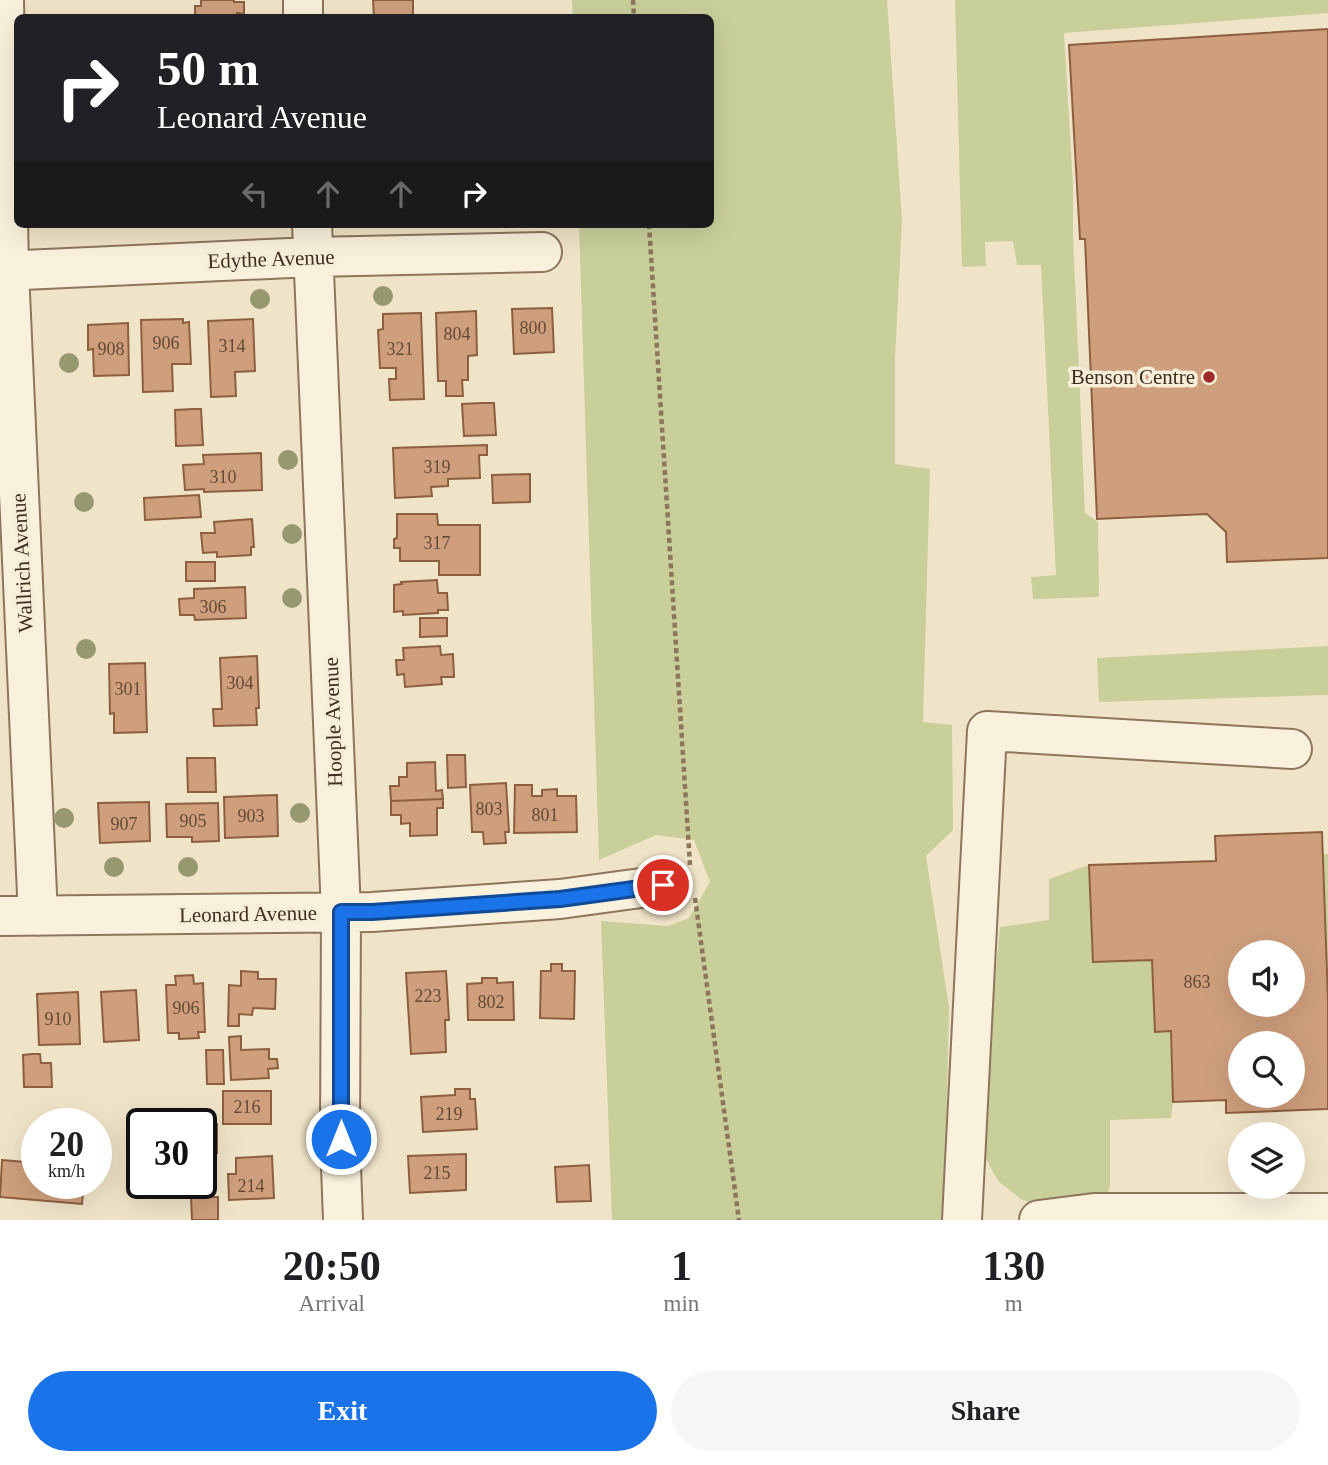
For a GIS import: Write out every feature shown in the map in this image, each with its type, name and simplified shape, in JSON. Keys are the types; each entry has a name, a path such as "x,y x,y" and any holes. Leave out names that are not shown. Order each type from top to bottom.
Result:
{"street":[{"name":"Wallrich Avenue","path":"4,0 4,271 38,916"},
{"name":"Edythe Avenue","path":"4,271 312,240 542,252"},
{"name":"Hoople Avenue","path":"312,240 341,912 343,1220"},
{"path":"962,1220 987,731 1292,749"},
{"name":"Leonard Avenue","path":"0,916 385,911 560,899 682,883"},
{"path":"1039,1220 1094,1213 1328,1213"}],"path":[{"path":"649,228 682,883 739,1220"}],"green space":[{"path":"572,0 887,0 902,220 895,359 895,464 930,469 923,722 952,725 953,830 926,856 949,1008 944,1220 612,1220 601,921 668,926 689,918 710,882 694,840 656,835 599,860 579,228 714,228 714,14 573,14"},
{"path":"955,0 1328,0 1328,13 1064,33 1073,186 1085,513 1098,522 1099,597 1033,599 1031,577 1056,575 1041,265 1017,265 1013,241 985,242 986,266 962,267"},
{"path":"1328,646 1328,695 1099,702 1097,658"},
{"path":"1322,854 1328,854 1328,1001"},
{"path":"1089,865 1093,962 1152,960 1155,1031 1171,1031 1173,1102 1171,1118 1110,1120 1110,1187 1101,1210 1067,1211 1022,1200 998,1181 986,1159 982,1136 1000,927 1049,920 1049,879"}],"building":[{"path":"201,0 234,0 244,2 244,14 195,14 195,6 201,6"},
{"path":"373,0 413,0 413,14 374,14"},
{"name":"Benson Centre","path":"1328,29 1328,558 1227,562 1226,532 1207,514 1097,519 1085,239 1080,239 1069,45"},
{"path":"552,308 554,352 514,354 512,309"},
{"path":"476,311 477,355 468,356 468,380 462,380 463,396 446,396 446,381 438,381 436,313"},
{"path":"421,313 424,399 390,400 389,379 396,379 396,368 380,368 378,330 383,329 383,314"},
{"path":"183,319 183,323 189,322 191,364 172,364 173,391 143,392 141,320"},
{"path":"253,319 255,371 235,372 236,396 211,397 208,321"},
{"path":"128,323 129,375 94,376 93,349 88,350 88,325"},
{"path":"494,403 496,435 464,436 462,404"},
{"path":"201,409 203,445 176,446 175,410"},
{"path":"487,445 487,455 479,455 480,478 448,479 448,486 431,487 432,496 395,498 393,448"},
{"path":"261,453 262,490 185,490 183,465 204,464 203,455"},
{"path":"530,474 530,502 493,503 492,475"},
{"path":"199,495 201,517 145,520 144,498"},
{"path":"397,514 437,514 438,525 480,525 480,575 439,575 439,561 400,561 400,548 394,548 394,539 397,538"},
{"path":"252,519 254,547 251,547 251,555 217,557 217,552 203,553 201,533 215,533 214,522"},
{"path":"186,562 215,562 215,581 186,581"},
{"path":"437,580 438,593 447,593 448,610 403,615 403,611 394,612 394,585 402,584 401,582"},
{"path":"245,587 246,618 195,620 194,615 180,615 179,599 194,598 194,589"},
{"path":"420,618 447,618 447,636 420,637"},
{"path":"440,646 441,655 453,654 454,677 441,677 442,684 405,687 404,674 397,675 396,660 404,660 403,648"},
{"path":"257,656 257,725 214,726 213,709 222,709 220,658"},
{"path":"145,663 147,732 114,733 114,713 110,714 109,664"},
{"path":"447,755 465,755 466,787 448,788"},
{"path":"187,758 215,758 216,792 188,792"},
{"path":"435,762 436,791 442,790 443,799 391,801 390,786 399,786 399,777 407,777 407,763"},
{"path":"506,783 509,832 505,832 506,843 484,844 483,832 472,832 470,785"},
{"path":"515,785 532,785 532,796 542,796 542,790 557,789 557,796 576,796 577,832 514,833"},
{"path":"277,795 278,836 225,838 224,797"},
{"path":"443,799 443,808 437,808 437,835 410,836 410,823 401,824 401,815 391,815 391,801"},
{"path":"149,802 150,841 100,843 98,803"},
{"path":"218,803 219,841 192,842 192,837 167,837 166,804"},
{"path":"1322,832 1328,1001 1328,1109 1226,1113 1226,1100 1173,1102 1171,1031 1155,1032 1152,960 1093,962 1089,865 1216,861 1215,836"},
{"path":"551,964 562,964 562,971 575,971 574,1019 540,1018 541,971 551,971"},
{"path":"241,971 258,972 258,979 276,979 275,1009 253,1008 252,1015 239,1014 239,1026 228,1026 229,985 241,986"},
{"path":"446,971 449,1020 445,1020 446,1052 411,1054 406,973"},
{"path":"193,975 194,984 203,983 205,1032 198,1032 199,1038 179,1039 179,1033 168,1033 166,985 176,985 175,976"},
{"path":"482,978 497,978 497,983 513,982 514,1020 468,1020 467,984 482,983"},
{"path":"136,990 139,1040 104,1042 101,992"},
{"path":"78,992 80,1044 39,1045 37,994"},
{"path":"241,1036 241,1050 269,1049 269,1059 277,1059 278,1068 268,1069 269,1078 231,1080 229,1037"},
{"path":"206,1050 223,1050 224,1084 207,1084"},
{"path":"40,1054 41,1063 51,1063 52,1087 24,1087 23,1055"},
{"path":"455,1089 470,1089 470,1099 475,1099 477,1129 423,1132 421,1097 455,1095"},
{"path":"223,1091 271,1091 271,1124 223,1124"},
{"path":"466,1154 466,1190 410,1193 408,1156"},
{"path":"272,1156 274,1198 229,1200 228,1174 236,1174 236,1158"},
{"path":"2,1160 21,1162 21,1199 0,1197"},
{"path":"589,1165 591,1201 557,1202 555,1167"},
{"path":"218,1197 218,1220 192,1220 191,1199"},
{"path":"23,1199 82,1199 82,1204"}],"place":[{"name":"Benson Centre","path":"1209,377"}],"route":[{"path":"341,1139 341,912 560,899 663,885"}]}
